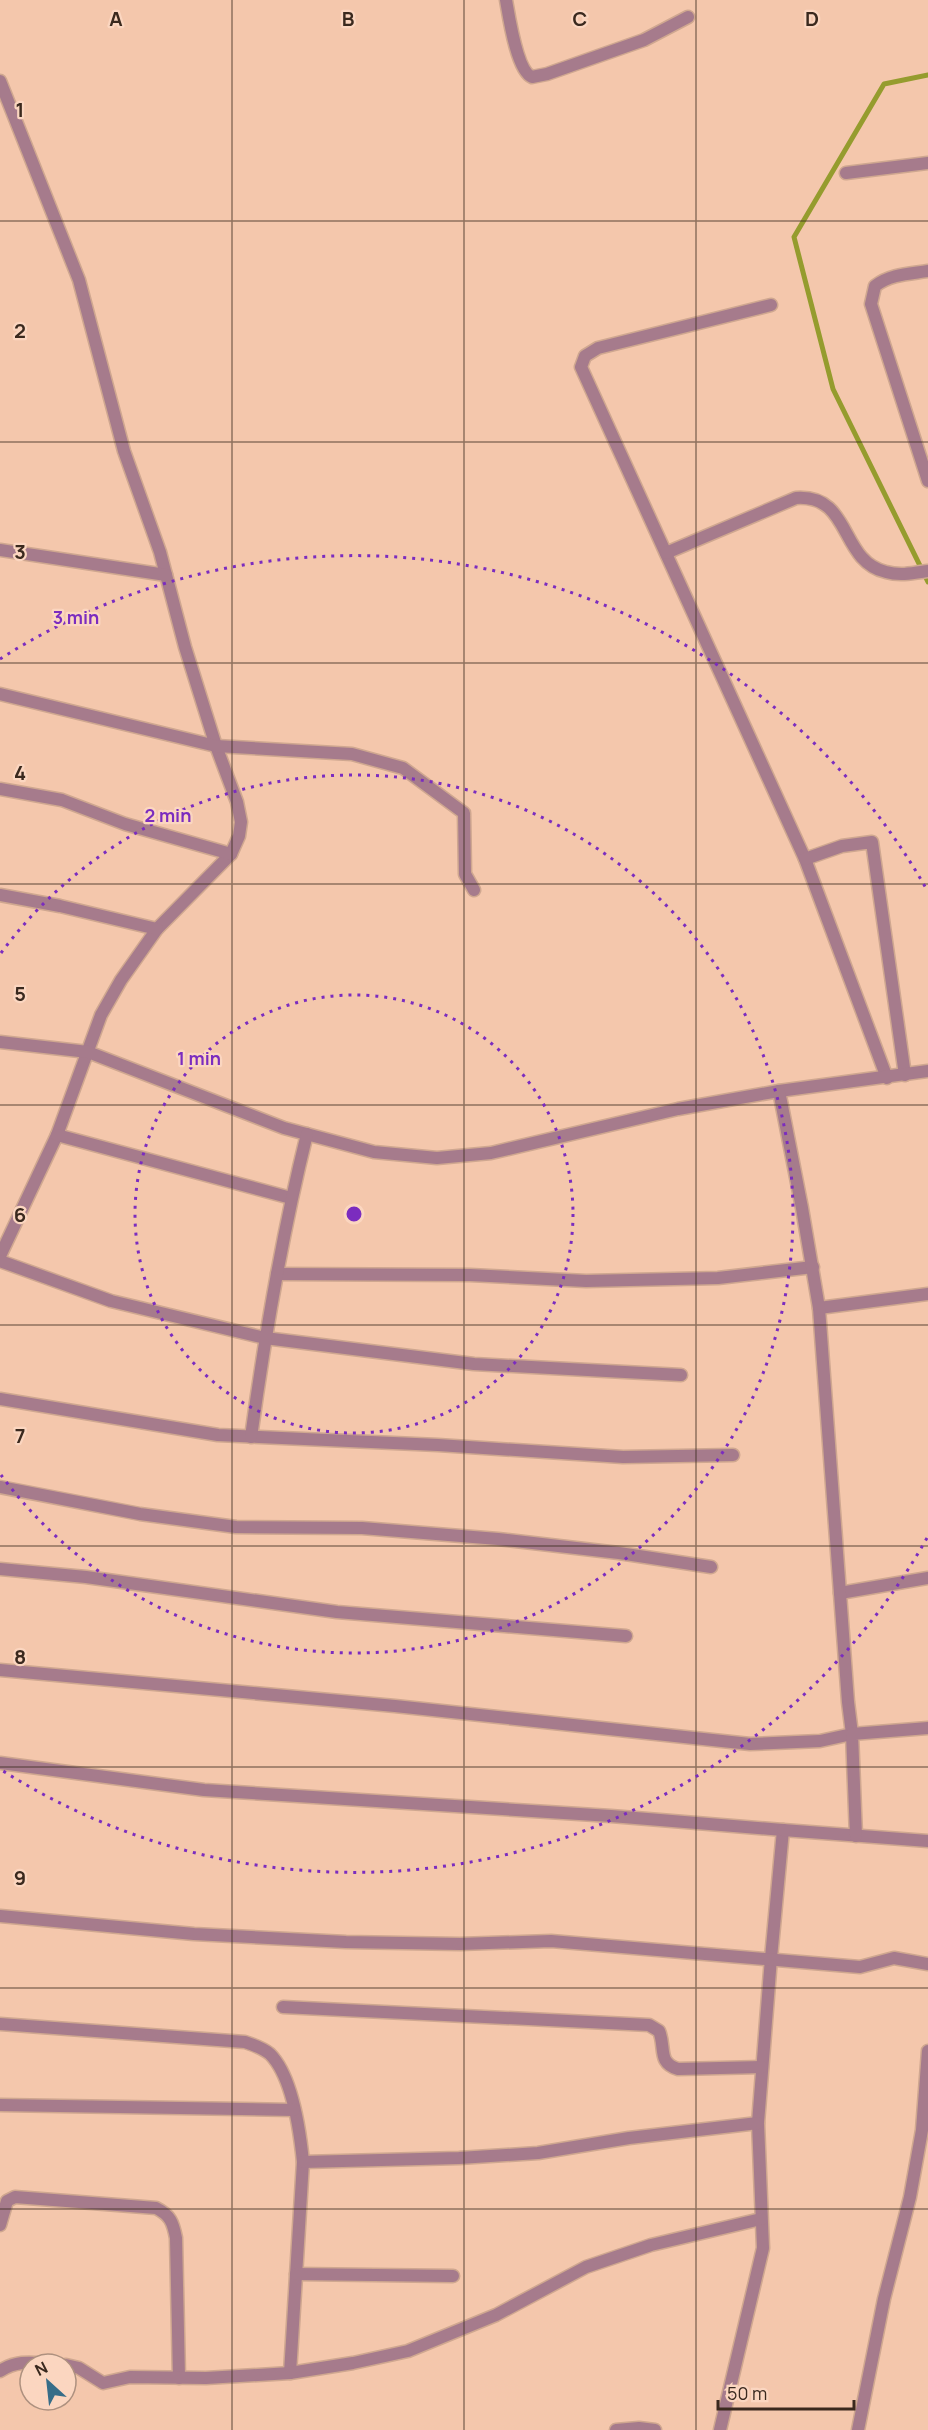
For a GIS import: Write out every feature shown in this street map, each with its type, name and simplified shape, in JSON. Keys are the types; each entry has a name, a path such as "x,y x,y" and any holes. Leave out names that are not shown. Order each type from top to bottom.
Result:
{"street":[{"path":"506,0 521,62 525,72 532,77 644,40 688,17"},
{"path":"0,81 79,280 124,451 166,575 185,647 216,747 237,802 241,822 239,836 231,854 157,929 121,980 101,1015 57,1135 0,1256"},
{"path":"846,172 928,163"},
{"path":"928,271 889,277 875,286 871,293 871,304 928,481"},
{"path":"771,305 598,348 589,352 582,362 582,372 805,859 887,1078"},
{"path":"666,553 796,498 811,497 829,507 866,563 886,572 902,574 928,571"},
{"path":"0,550 166,575"},
{"path":"0,694 216,747 352,754 403,768 464,813 465,874 474,890"},
{"path":"0,789 62,800 125,824 231,854"},
{"path":"805,859 842,846 872,842 905,1075"},
{"path":"0,896 60,906 157,929"},
{"path":"0,1042 88,1052 284,1128 374,1152 436,1158 491,1153 678,1109 779,1091 928,1071"},
{"path":"779,1091 819,1308 852,1734 856,1836"},
{"path":"251,1437 265,1338 291,1198 307,1134"},
{"path":"57,1135 291,1198"},
{"path":"0,1261 111,1301 265,1338 474,1364 681,1375"},
{"path":"277,1274 470,1275 586,1281 718,1278 813,1267"},
{"path":"819,1308 928,1294"},
{"path":"0,1399 218,1435 438,1445 623,1457 733,1455"},
{"path":"0,1487 140,1514 236,1527 362,1528 487,1538 619,1553 711,1567"},
{"path":"0,1569 86,1577 337,1612 626,1636"},
{"path":"840,1593 928,1578"},
{"path":"0,1670 395,1706 750,1744 820,1741 852,1734 928,1728"},
{"path":"0,1763 204,1790 611,1816 928,1841"},
{"path":"720,2430 763,2248 758,2123 783,1830"},
{"path":"0,1916 194,1934 357,1942 460,1944 551,1941 860,1967 894,1958 928,1964"},
{"path":"283,2007 649,2025 659,2031 662,2055 671,2067 678,2069 762,2067"},
{"path":"0,2024 245,2042 259,2046 271,2055 280,2068 288,2087 303,2162 290,2373"},
{"path":"858,2430 884,2299 910,2197 922,2130 928,2051"},
{"path":"0,2105 294,2110"},
{"path":"303,2162 459,2158 538,2153 629,2138 758,2123"},
{"path":"0,2225 7,2201 15,2197 156,2208 167,2213 172,2221 176,2238 178,2378"},
{"path":"78,2368 103,2383 130,2377 178,2378 290,2373 353,2363 408,2351 496,2314 586,2267 651,2245 761,2219"},
{"path":"296,2274 453,2276"},
{"path":"0,2371 18,2362"},
{"path":"616,2430 639,2428 655,2430"}],"waterway":[{"path":"928,75 884,84 794,237 833,389 928,582"}]}
